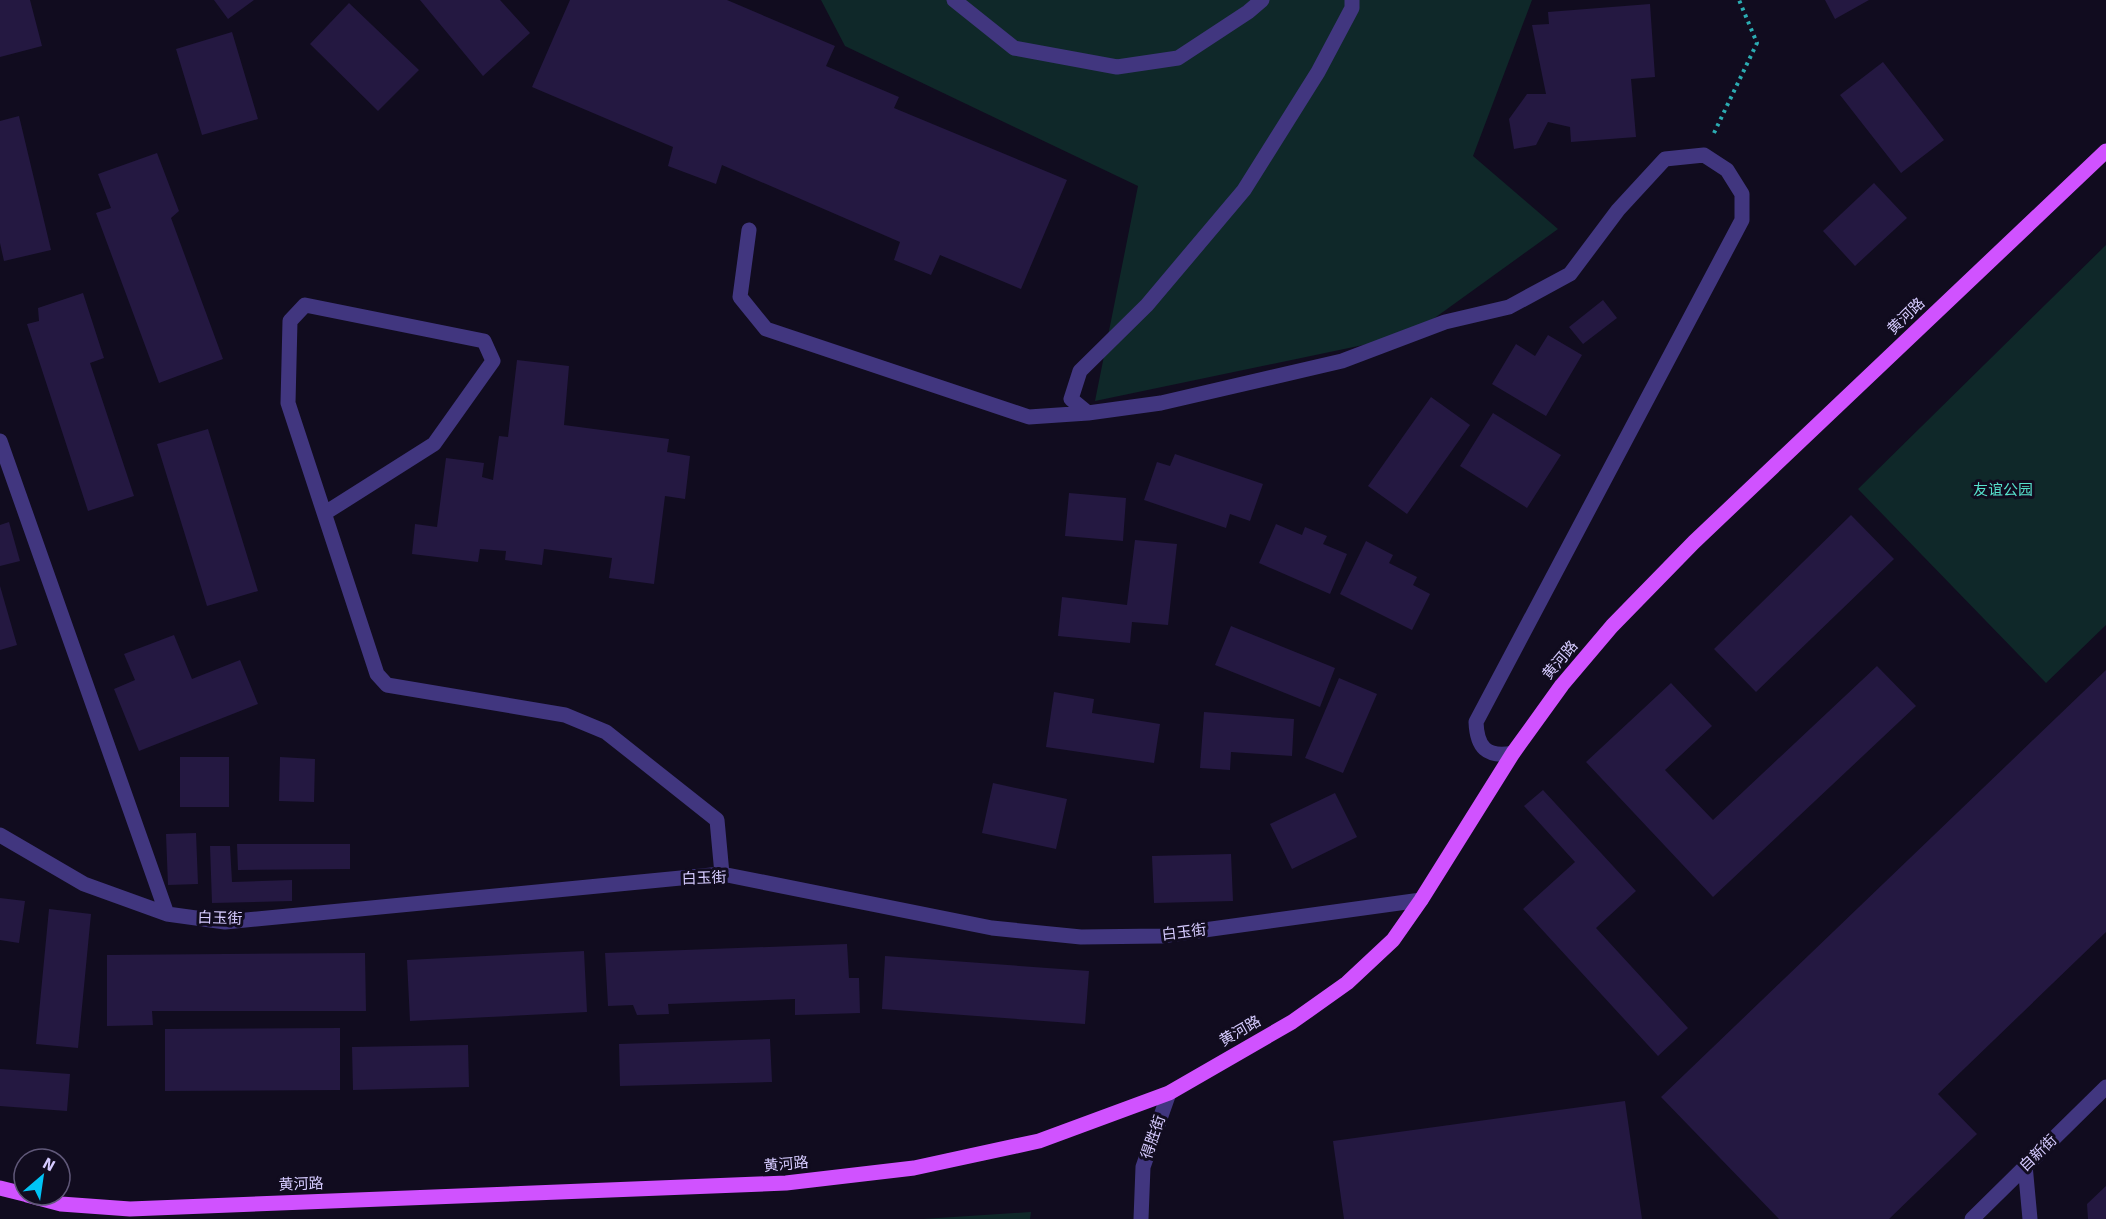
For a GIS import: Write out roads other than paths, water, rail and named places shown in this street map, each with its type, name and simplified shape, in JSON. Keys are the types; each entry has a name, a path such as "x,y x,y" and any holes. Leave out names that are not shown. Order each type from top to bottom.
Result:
{"main road":[{"name":"黄河路","path":"72,1205 130,1209 786,1183 914,1168 1039,1141 1168,1093 1292,1022 1347,983 1392,939 1421,900 1513,753 1562,685 1598,643 1694,542 2106,151"}],"street":[{"path":"954,0 1014,48 1117,67 1178,58 1248,12 1262,0"},
{"path":"1088,413 1071,399 1080,371 1147,305 1244,190 1318,72 1352,8 1352,0"},
{"path":"749,230 740,297 766,329 1029,417 1088,413 1161,403 1342,361 1444,322 1509,307 1570,274 1618,210 1665,159 1704,155 1727,170 1742,194 1742,220 1476,722 1476,738 1486,750 1502,755 1513,753"},
{"path":"325,513 434,444 493,361 484,341 305,305 290,321 288,403 377,674 387,685 565,715 606,732 717,820 722,874"},
{"path":"0,441 167,914"},
{"name":"白玉街","path":"0,835 84,884 167,914 225,921 722,874 992,928 1080,937 1161,936 1421,900"},
{"name":"自新街","path":"1972,1219 2106,1088"},
{"name":"得胜街","path":"1141,1219 1143,1167 1168,1093"},
{"path":"2025,1165 2030,1219"}],"park label":[{"name":"友谊公园","path":"2003,490"}]}
